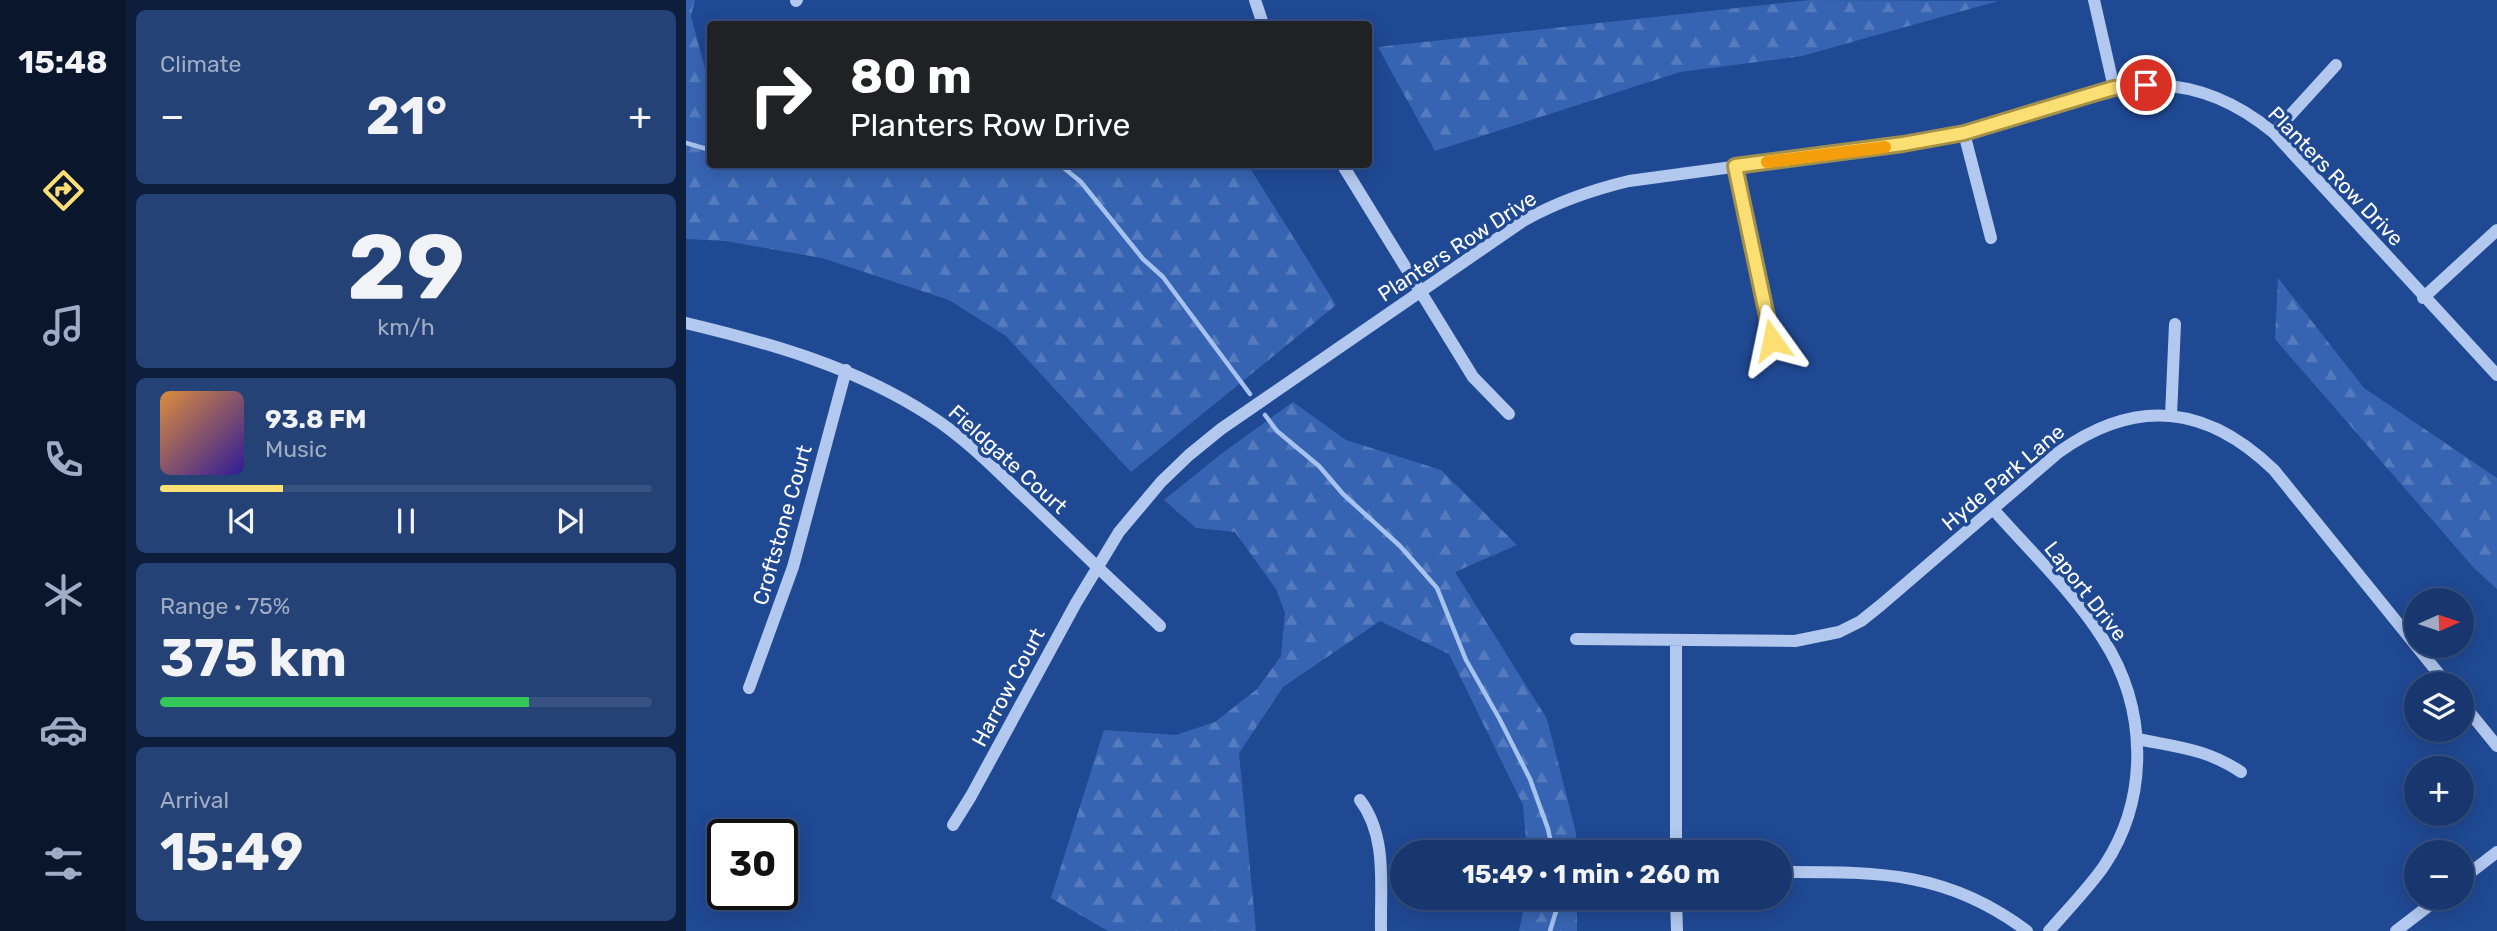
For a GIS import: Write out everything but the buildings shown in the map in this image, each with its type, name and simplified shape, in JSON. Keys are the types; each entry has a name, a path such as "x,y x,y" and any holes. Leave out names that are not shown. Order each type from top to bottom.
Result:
{"street":[{"path":"1255,0 1262,21"},
{"path":"2094,0 2114,88"},
{"path":"2274,133 2336,65"},
{"name":"Planters Row Drive","path":"1097,567 1134,512 1189,455 1222,429 1523,221 1567,199 1629,181 1903,144 1964,133 2114,88 2157,85 2203,92 2250,114 2274,133 2423,298 2497,375"},
{"path":"1964,133 1991,238"},
{"path":"1735,166 1772,340"},
{"path":"1344,168 1473,377 1509,414"},
{"path":"2423,298 2497,230"},
{"name":"Fieldgate Court","path":"686,323 846,370 896,395 954,433 1160,626"},
{"path":"2171,416 2175,324"},
{"name":"Croftstone Court","path":"749,688 793,567 846,370"},
{"name":"Hyde Park Lane","path":"1576,639 1795,641 1839,632 1861,621 1881,606 2081,436 2105,424 2131,417 2171,416 2221,431 2265,461 2437,672"},
{"name":"Laport Drive","path":"1993,509 2065,590 2102,638 2120,667 2132,700 2138,739 2135,785 2120,834 2103,866 2049,931"},
{"name":"Harrow Court","path":"953,825 1097,567"},
{"path":"1676,640 1676,840"},
{"path":"2474,718 2497,746"},
{"path":"2138,739 2202,751 2222,759 2241,772"},
{"path":"1360,800 1374,821 1378,837 1381,931"},
{"path":"2474,870 2497,852"},
{"path":"1792,872 1870,874 1926,881 1952,888 1984,903 2027,931"},
{"path":"1676,910 1677,931"},
{"path":"2396,931 2423,910"}],"green space":[{"path":"686,0 695,0 691,16 707,70 707,168 1250,168 1336,305 1131,472 1006,336 949,300 822,258 725,241 686,239"},
{"path":"1811,0 1998,1 1802,56 1680,72 1435,151 1378,47"},
{"path":"2278,278 2364,388 2497,478 2497,589 2474,568 2275,339"},
{"path":"1293,402 1346,440 1441,470 1517,545 1455,572 1547,719 1576,840 1526,840 1523,805 1449,654 1380,621 1283,687 1239,753 1256,931 1108,931 1051,898 1104,730 1176,735 1215,722 1257,689 1281,656 1285,613 1276,589 1235,532 1196,528 1164,500 1221,454"},
{"path":"1523,910 1577,910 1577,931 1519,931"}],"waterway":[{"path":"686,143 707,149"},
{"path":"1064,168 1081,182 1143,259 1163,277 1250,394"},
{"path":"1265,415 1277,431 1319,466 1343,494 1400,546 1437,588 1466,660 1530,779 1550,840"},
{"path":"1550,931 1556,910"}],"slow traffic":[{"path":"1767,162 1885,147"}],"route":[{"path":"1772,340 1735,166 1903,144 1964,133 2114,88 2146,85"}]}
